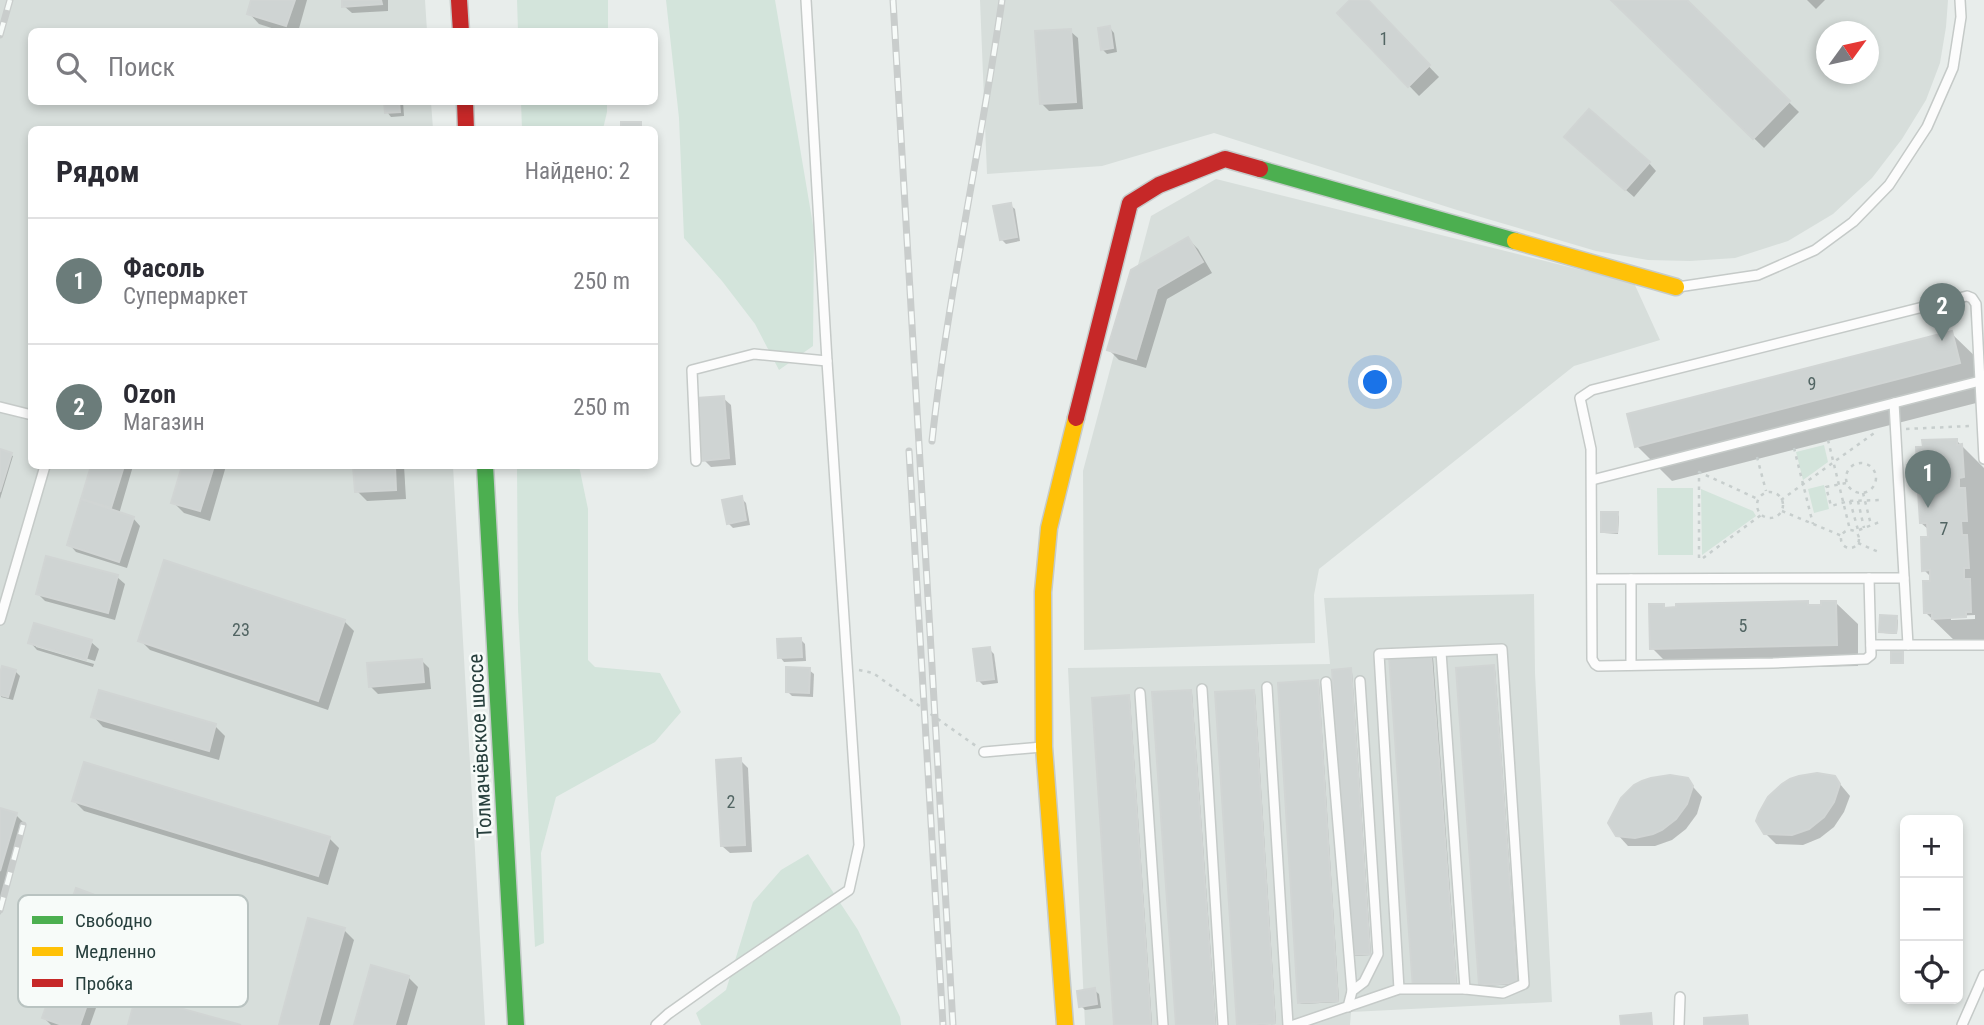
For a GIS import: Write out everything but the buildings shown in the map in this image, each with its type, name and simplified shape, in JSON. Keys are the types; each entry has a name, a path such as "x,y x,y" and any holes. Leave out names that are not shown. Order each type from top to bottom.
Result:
{"street":[{"path":"459,0 461,28"},
{"path":"465,105 466,126"},
{"path":"1065,1025 1044,747 1043,592 1049,528 1130,203 1159,185 1225,159 1676,287"},
{"name":"Толмачёвское шоссе","path":"485,469 516,1025"}],"lane":[{"path":"656,1025 702,990 849,890 859,845 806,0"},
{"path":"1676,287 1758,275 1815,250 1853,222 1889,185 1927,127 1953,68 1961,17 1960,0"},
{"path":"1869,578 1871,655 1866,659 1598,666 1592,659 1591,449 1580,398 1592,390 1967,296 1976,304 1984,459"},
{"path":"696,461 692,370 754,354 827,361"},
{"path":"1592,480 1980,381"},
{"path":"1894,403 1908,645"},
{"path":"0,407 28,414"},
{"path":"0,620 44,469"},
{"path":"1592,579 1904,578"},
{"path":"1631,579 1631,665"},
{"path":"1871,645 1984,645"},
{"path":"1294,1025 1399,989 1465,989 1503,993 1524,984 1502,649 1379,654 1399,989"},
{"path":"1441,652 1465,989"},
{"path":"1352,991 1364,982 1378,954 1360,681"},
{"path":"1326,682 1352,991 1348,1007"},
{"path":"1267,687 1288,1025"},
{"path":"1202,689 1223,1025"},
{"path":"1140,693 1163,1025"},
{"path":"984,752 1044,747"},
{"path":"1962,1025 1984,975"},
{"path":"1679,1025 1681,997"}],"path":[{"path":"1896,429 1982,425"},
{"path":"1782,500 1877,431"},
{"path":"1828,440 1843,502 1854,531 1859,537 1858,543 1852,548 1844,545 1844,532 1854,531 1882,521"},
{"path":"1794,448 1812,524"},
{"path":"1757,457 1766,493"},
{"path":"1857,464 1868,466 1877,478 1870,490 1863,493 1853,491 1846,482 1848,471 1857,464"},
{"path":"1758,499 1699,472 1701,558 1762,515"},
{"path":"1846,482 1826,487 1831,506 1850,501 1881,500"},
{"path":"1766,493 1775,494 1782,500 1782,511 1774,518 1762,515 1757,509 1758,499 1766,493"},
{"path":"1863,493 1871,525"},
{"path":"1850,501 1854,531"},
{"path":"1858,501 1864,528"},
{"path":"1782,511 1842,537"},
{"path":"1858,543 1881,553"},
{"path":"847,667 873,673 984,752"}],"shaded area":[{"path":"0,0 425,0 427,28 28,28 28,105 431,105 433,126 28,126 28,469 453,469 485,1025 0,1025"},
{"path":"517,0 608,0 608,28 518,28"},
{"path":"666,0 775,0 814,231 813,346 779,370 755,324 684,238 679,118"},
{"path":"980,0 1948,0 1940,63 1926,100 1902,139 1872,178 1833,214 1788,241 1735,258 1648,260 1596,251 1214,133 1102,166 987,174"},
{"path":"521,105 607,105 604,126 522,126"},
{"path":"1216,179 1634,283 1660,340 1574,366 1319,569 1314,595 1315,643 1084,650 1083,471 1151,216"},
{"path":"1824,445 1828,462 1803,480 1796,452"},
{"path":"517,469 580,469 588,509 588,660 595,667 660,673 681,712 655,742 556,797 541,853 544,943 535,947 518,609"},
{"path":"1824,485 1829,509 1814,513 1808,489"},
{"path":"1657,488 1693,488 1693,555 1658,555"},
{"path":"1701,489 1753,511 1756,516 1702,555"},
{"path":"1534,594 1535,673 1552,1002 1351,1012 1350,1025 1085,1025 1068,668 1330,664 1324,598"},
{"path":"808,854 858,930 900,1017 901,1025 701,1025 696,1013 726,990 753,902 781,870"}],"railway":[{"path":"0,35 10,0"},
{"path":"893,0 953,1025"},
{"path":"932,441 947,330 1002,0"},
{"path":"909,451 943,1025"},
{"path":"0,910 23,825"}],"traffic: fast":[{"path":"1260,169 1515,241"},
{"path":"485,469 516,1025"}],"traffic: slow":[{"path":"1515,241 1676,287"},
{"path":"1065,1025 1044,747 1043,592 1049,528 1076,418"}],"traffic: jam":[{"path":"459,0 461,28"},
{"path":"465,105 466,126"},
{"path":"1076,418 1130,203 1159,185 1225,159 1260,169"}],"place":[{"name":"Ozon","path":"1942,341"},
{"name":"Фасоль","path":"1928,508"}]}
